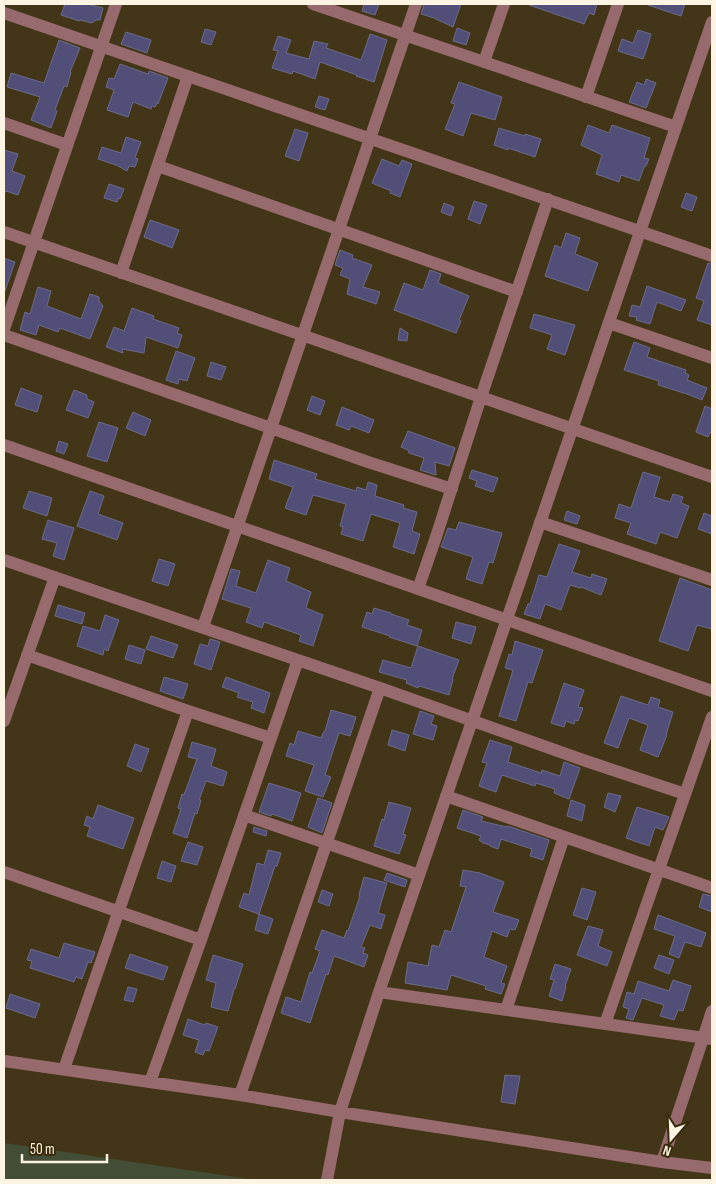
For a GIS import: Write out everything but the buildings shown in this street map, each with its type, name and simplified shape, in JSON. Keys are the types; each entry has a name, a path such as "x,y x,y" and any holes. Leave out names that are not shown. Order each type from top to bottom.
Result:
{"street":[{"path":"6,4 4,11 102,46 712,256"},
{"path":"4,329 116,4"},
{"path":"313,4 676,127"},
{"path":"203,628 416,4"},
{"path":"484,62 504,4"},
{"path":"586,97 618,4"},
{"path":"328,1180 340,1112 379,992 712,22"},
{"path":"121,273 188,76"},
{"path":"4,124 67,145"},
{"path":"158,166 517,292"},
{"path":"418,589 548,199"},
{"path":"4,232 712,477"},
{"path":"609,323 712,358"},
{"path":"4,335 368,462 452,489"},
{"path":"4,445 712,691"},
{"path":"540,522 712,580"},
{"path":"4,560 685,794"},
{"path":"4,721 55,577"},
{"path":"27,655 271,738"},
{"path":"150,1082 298,660"},
{"path":"240,1095 380,688"},
{"path":"64,1069 188,711"},
{"path":"605,1024 712,717"},
{"path":"446,796 712,888"},
{"path":"244,815 419,875"},
{"path":"506,1010 564,837"},
{"path":"4,872 201,940"},
{"path":"379,992 708,1038"},
{"path":"662,1162 708,1038 712,1011"},
{"path":"4,1061 240,1095 662,1162 712,1168"}],"green space":[{"path":"4,1143 256,1180 4,1180"}]}
